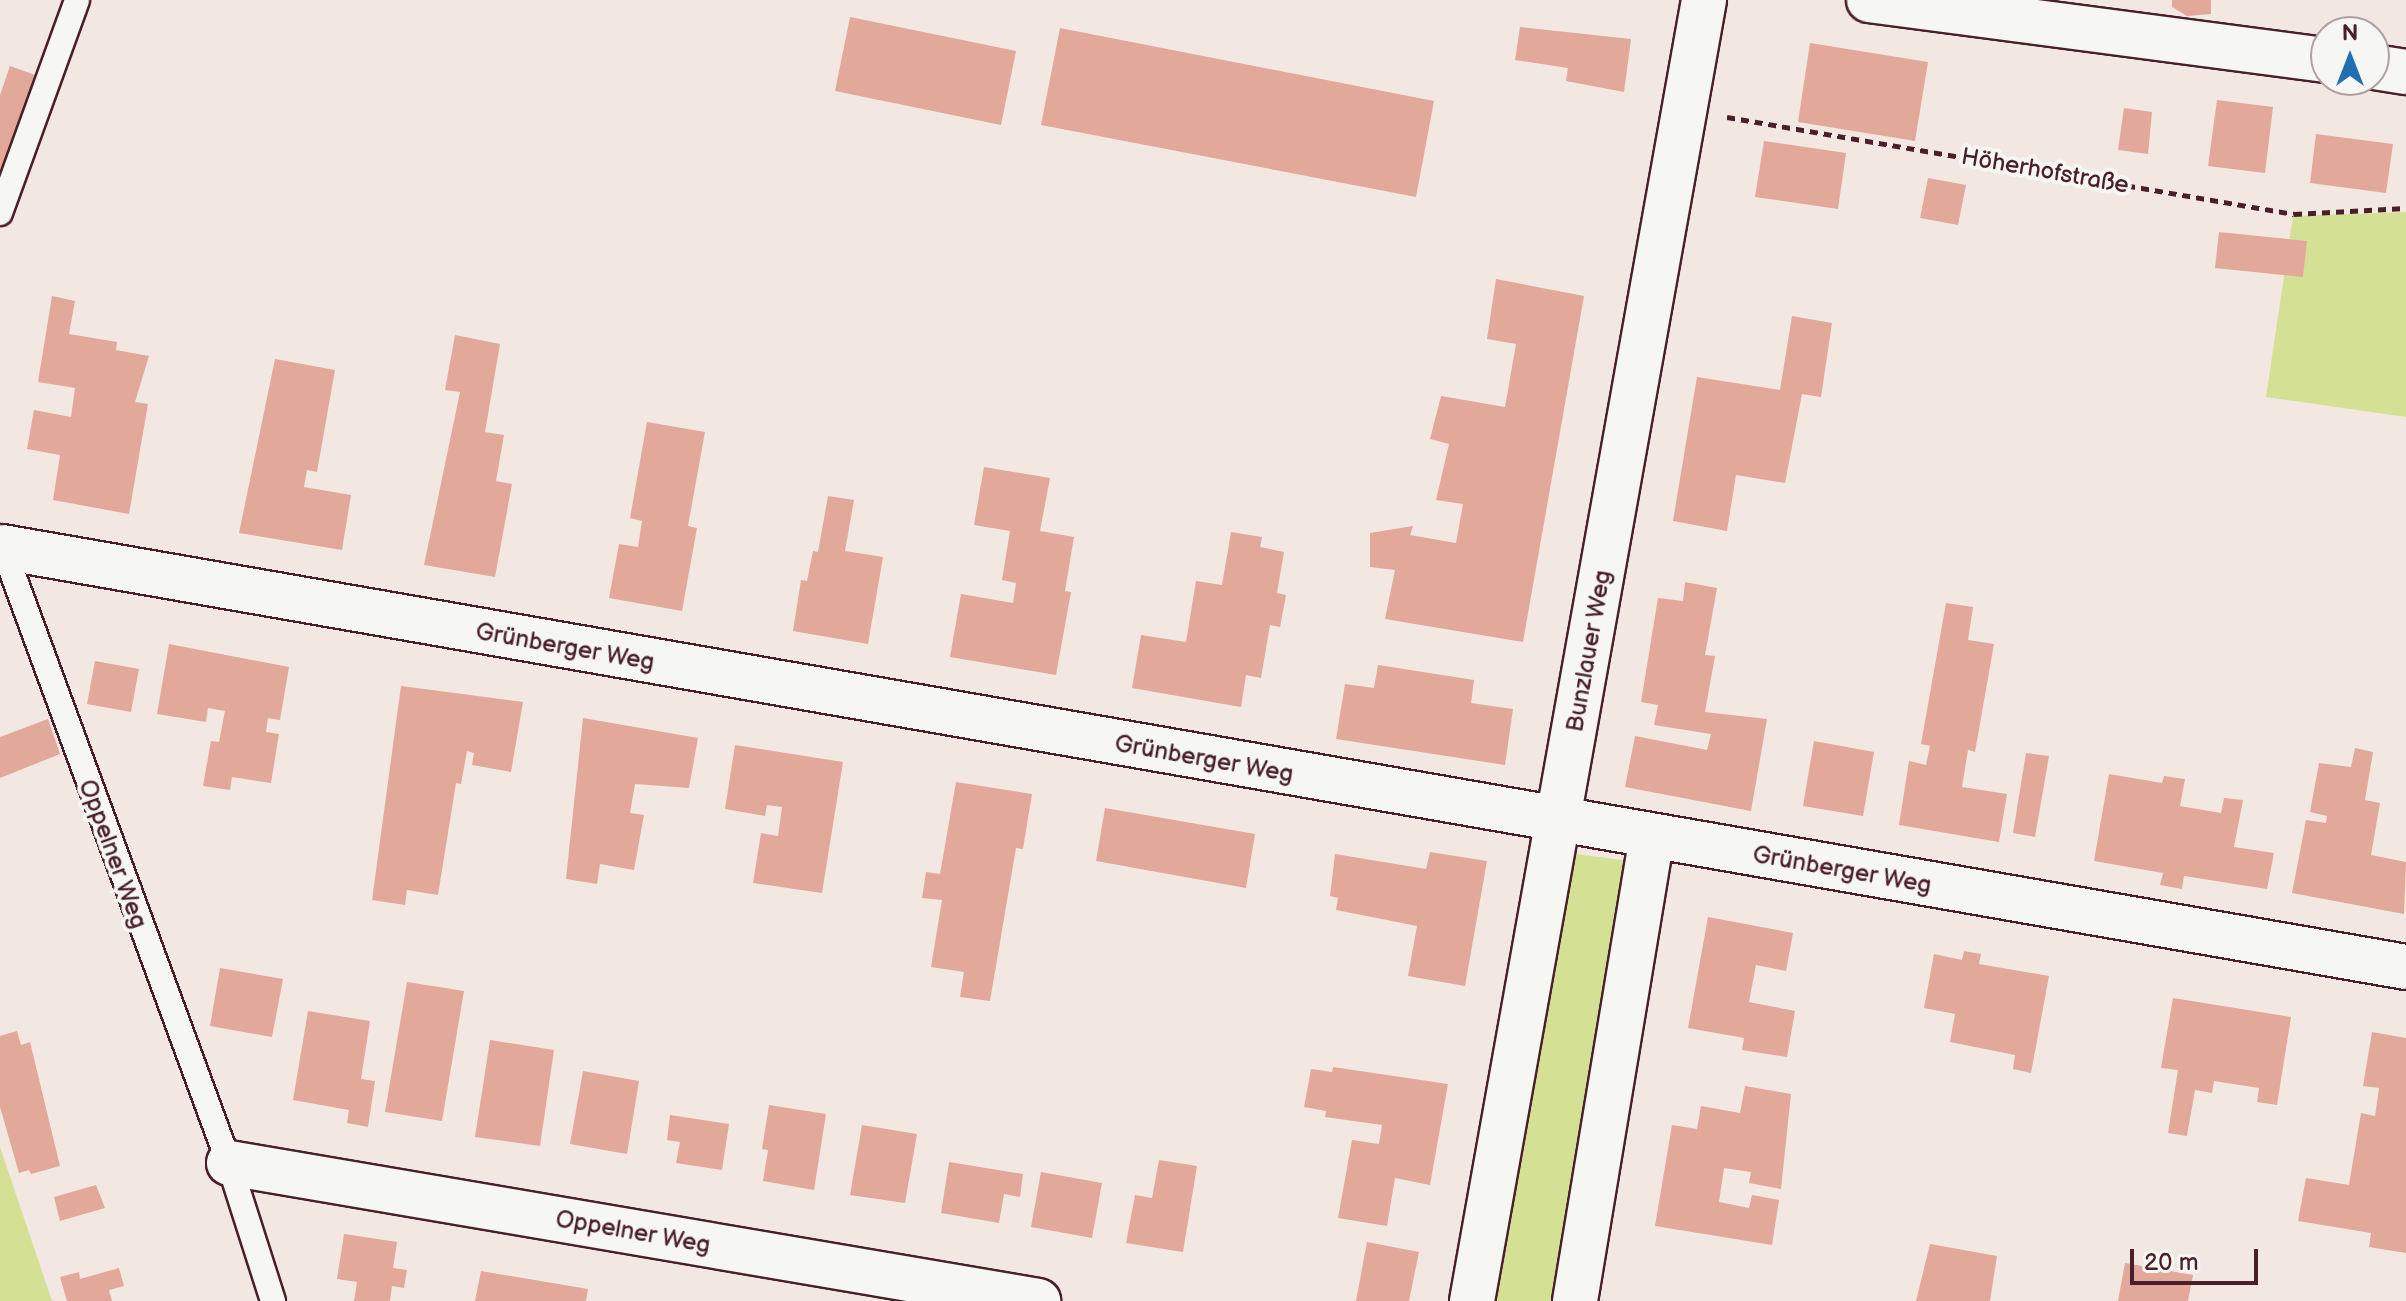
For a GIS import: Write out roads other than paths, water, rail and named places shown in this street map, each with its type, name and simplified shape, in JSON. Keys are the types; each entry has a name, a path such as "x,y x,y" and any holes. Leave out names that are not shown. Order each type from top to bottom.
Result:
{"street":[{"name":"Bunzlauer Weg","path":"1472,1301 1704,0"},
{"path":"1869,0 2310,58"},
{"name":"Grünberger Weg","path":"1,544 1558,821 2406,967"},
{"path":"1575,1301 1652,837"},
{"name":"Oppelner Weg","path":"229,1163 1038,1301"}],"lane":[{"path":"0,213 77,0"},
{"name":"Grünberger Weg","path":"1,544 65,725"},
{"name":"Oppelner Weg","path":"65,725 229,1163 273,1301"}]}
